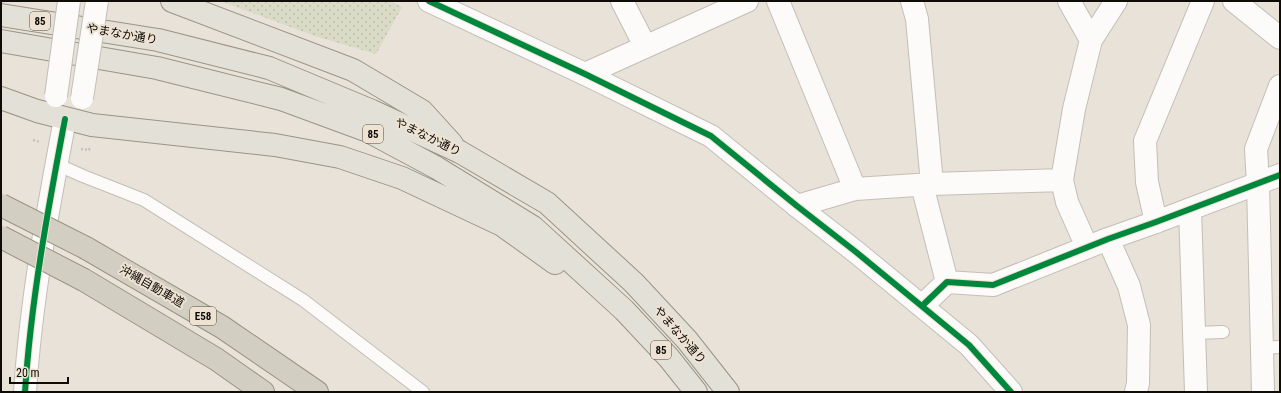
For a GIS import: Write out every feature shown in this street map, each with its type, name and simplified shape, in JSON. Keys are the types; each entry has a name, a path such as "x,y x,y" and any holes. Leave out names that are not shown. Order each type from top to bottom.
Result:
{"highway":[{"name":"沖縄自動車道","path":"1,205 86,248 222,327 317,392"},
{"name":"E58","path":"1,237 84,280 216,359 263,392"}],"main road":[{"path":"172,1 353,70 422,111 460,152"},
{"name":"やまなか通り","path":"1,14 158,40 269,68 372,111 460,152 546,203 634,283 687,340 728,392"},
{"name":"やまなか通り","path":"1,41 165,70 281,99 368,131 437,168 533,226 624,310 669,358 696,392"},
{"path":"1,98 37,111 92,125 275,145 340,157 402,178 502,225 624,310"}],"street":[{"path":"56,96 69,1"},
{"path":"82,98 97,1"},
{"path":"429,1 585,74 711,136 969,344 1011,392"},
{"path":"622,1 645,46"},
{"path":"585,74 747,1"},
{"path":"778,1 855,189"},
{"path":"912,1 917,19 927,184 947,282"},
{"path":"1069,1 1091,40"},
{"path":"1086,247 1067,202 1062,180 1074,109 1091,40 1116,1"},
{"path":"1156,222 1147,182 1145,141 1203,1"},
{"path":"1234,1 1280,38"},
{"path":"1263,392 1271,347 1256,149 1280,86"},
{"path":"25,392 31,320 56,164 65,119"},
{"path":"922,306 947,282 993,285 1086,247 1280,175"},
{"path":"797,206 855,189 927,184 1062,180"},
{"path":"1190,209 1196,392"},
{"path":"1108,239 1130,286 1139,325 1138,383 1136,392"}],"lane":[{"path":"56,164 144,200 303,300 423,392"},
{"path":"1194,333 1223,332"}],"green space":[{"path":"220,1 390,1 402,7 376,54 315,36"}],"cycle path":[{"path":"429,1 585,74 711,136 969,345 1011,392"},
{"path":"25,392 31,323 46,221 65,119"},
{"path":"922,306 947,282 993,285 1108,239 1280,175"}]}
